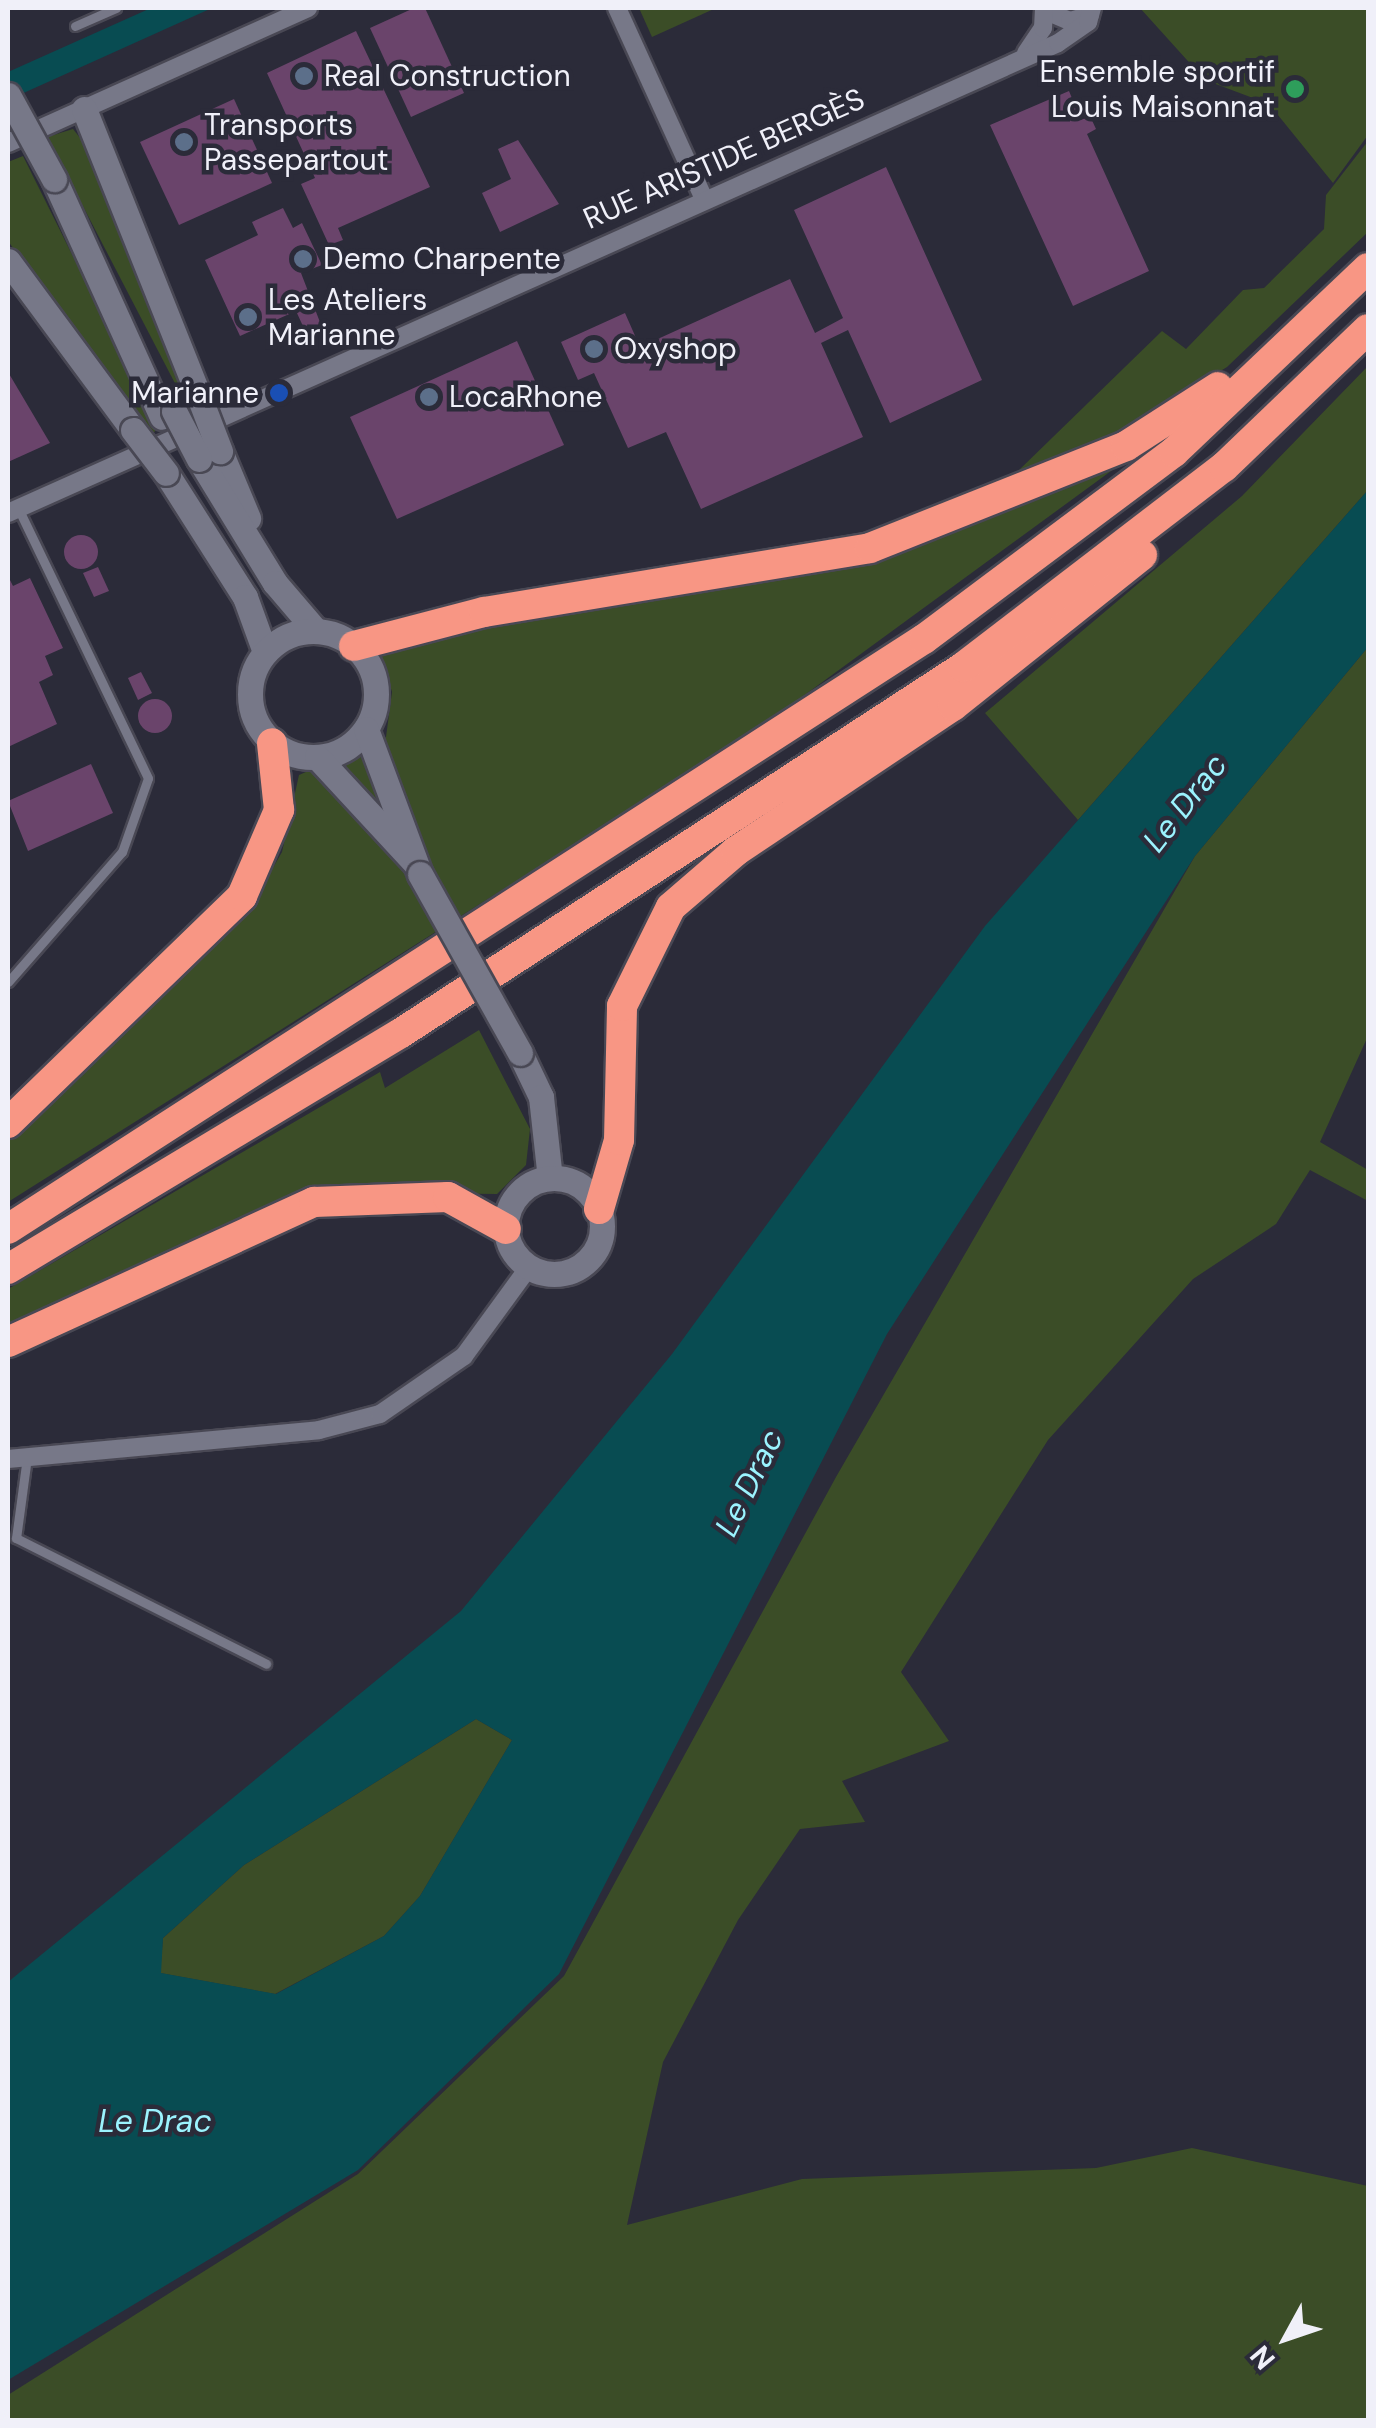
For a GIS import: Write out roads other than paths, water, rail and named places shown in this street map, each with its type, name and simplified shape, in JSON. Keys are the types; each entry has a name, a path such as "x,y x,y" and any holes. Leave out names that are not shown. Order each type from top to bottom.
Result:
{"highway":[{"path":"8,1229 924,639 1112,502 1368,268"},
{"path":"8,1269 400,1033 963,667 1224,467 1368,328"},
{"path":"354,646 484,612 870,548 1126,446 1300,334"},
{"path":"598,1208 619,1140 622,1006 670,906 736,851 1028,649 1198,507 1224,467"},
{"path":"8,1123 204,943 242,896 279,810 272,742"},
{"path":"8,1342 314,1202 448,1198 506,1229"}],"main road":[{"path":"8,95 54,179 192,462 275,582 316,631 354,646 376,685 366,729 418,868 541,1097 550,1178"},
{"path":"84,109 200,398 192,462 225,561 264,652 250,704 272,742 317,758 418,868"},
{"path":"8,261 132,430 192,462"},
{"path":"264,652 316,631"},
{"path":"317,758 366,729"},
{"path":"550,1178 579,1186 598,1208 600,1238 585,1263 558,1274 529,1267 506,1229 518,1195 550,1178"}],"street":[{"path":"8,144 308,8"},
{"path":"617,8 703,197"},
{"path":"1026,54 1045,9 1070,20 1091,11"},
{"name":"RUE ARISTIDE BERGÈS","path":"13,511 703,197 1058,43 1091,11"},
{"path":"8,1459 319,1430 380,1414 464,1356 529,1267"}],"lane":[{"path":"75,26 116,8"},
{"path":"8,982 122,852 148,778 13,511"},
{"path":"27,1457 16,1538 266,1664"}],"water":[{"path":"151,8 212,8 8,100 8,72"},
{"name":"Le Drac","path":"1368,490 1368,647 1195,856 887,1334 559,1974 358,2170 8,2380 8,1982 461,1611 672,1354 985,926","holes":["476,1719 512,1740 420,1896 384,1936 276,1994 161,1973 163,1938 244,1865"]}],"place":[{"name":"Real Construction","path":"304,76"},
{"name":"Ensemble sportif Louis Maisonnat","path":"1295,89"},
{"name":"Transports Passepartout","path":"184,142"},
{"name":"Demo Charpente","path":"303,259"},
{"name":"Les Ateliers Marianne","path":"248,317"},
{"name":"Oxyshop","path":"594,349"},
{"name":"Marianne","path":"279,393"},
{"name":"LocaRhone","path":"429,397"}]}
